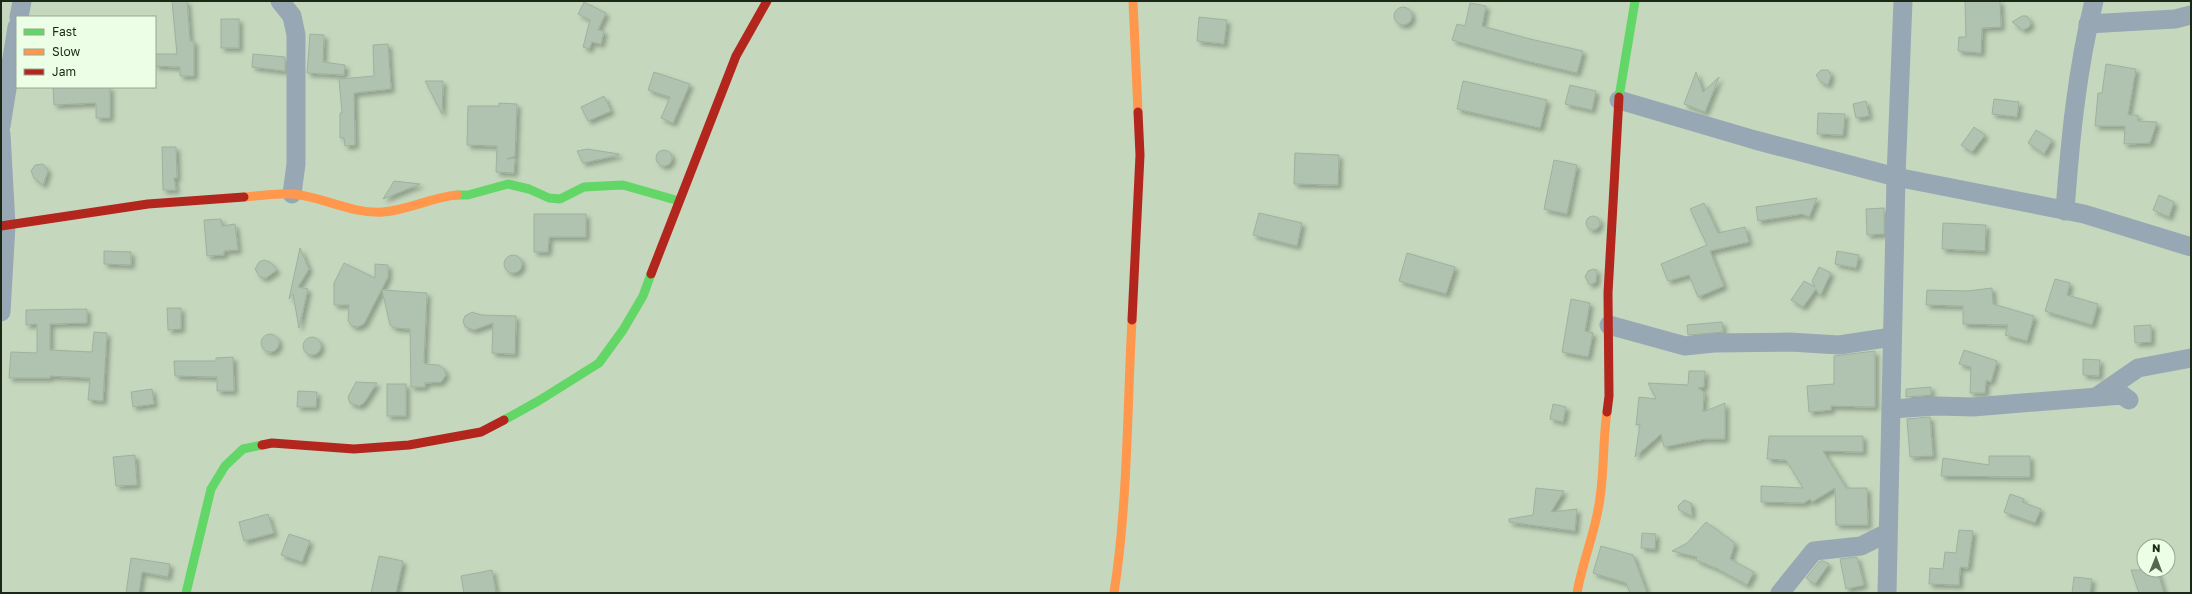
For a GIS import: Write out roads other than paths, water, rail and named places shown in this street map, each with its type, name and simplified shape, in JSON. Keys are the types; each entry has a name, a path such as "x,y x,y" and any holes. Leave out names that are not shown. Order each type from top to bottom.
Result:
{"street":[{"path":"19,16 22,1"},
{"path":"280,1 292,16 296,35 296,164 292,194"},
{"path":"186,593 211,489 226,466 243,449 272,443 354,449 409,446 481,432 540,400 599,363 623,330 643,296 679,201 699,155 736,56 767,1"},
{"path":"1114,593 1121,548 1127,466 1128,380 1140,155 1133,1"},
{"path":"1576,593 1581,568 1598,511 1604,471 1604,433 1608,396 1608,293 1619,100 1635,1"},
{"path":"1887,593 1887,533 1896,177 1903,1"},
{"path":"2066,211 2068,164 2088,24 2094,1"},
{"path":"2088,24 2175,19 2191,15"},
{"path":"1,126 16,33"},
{"path":"1619,100 1755,140 1896,177 2084,214 2191,247"},
{"path":"1,134 4,225 1,312"},
{"path":"4,225 148,204 292,194 349,209 382,212 403,209 446,196 468,195 508,184 529,189 549,198 560,199 584,188 624,185 679,201"},
{"path":"1609,325 1685,346 1714,343 1790,342 1839,345 1892,337"},
{"path":"2094,398 2138,368 2191,358"},
{"path":"1891,409 1937,406 1973,407 2122,395 2129,400"},
{"path":"1780,593 1814,551 1861,546 1887,533"}]}
